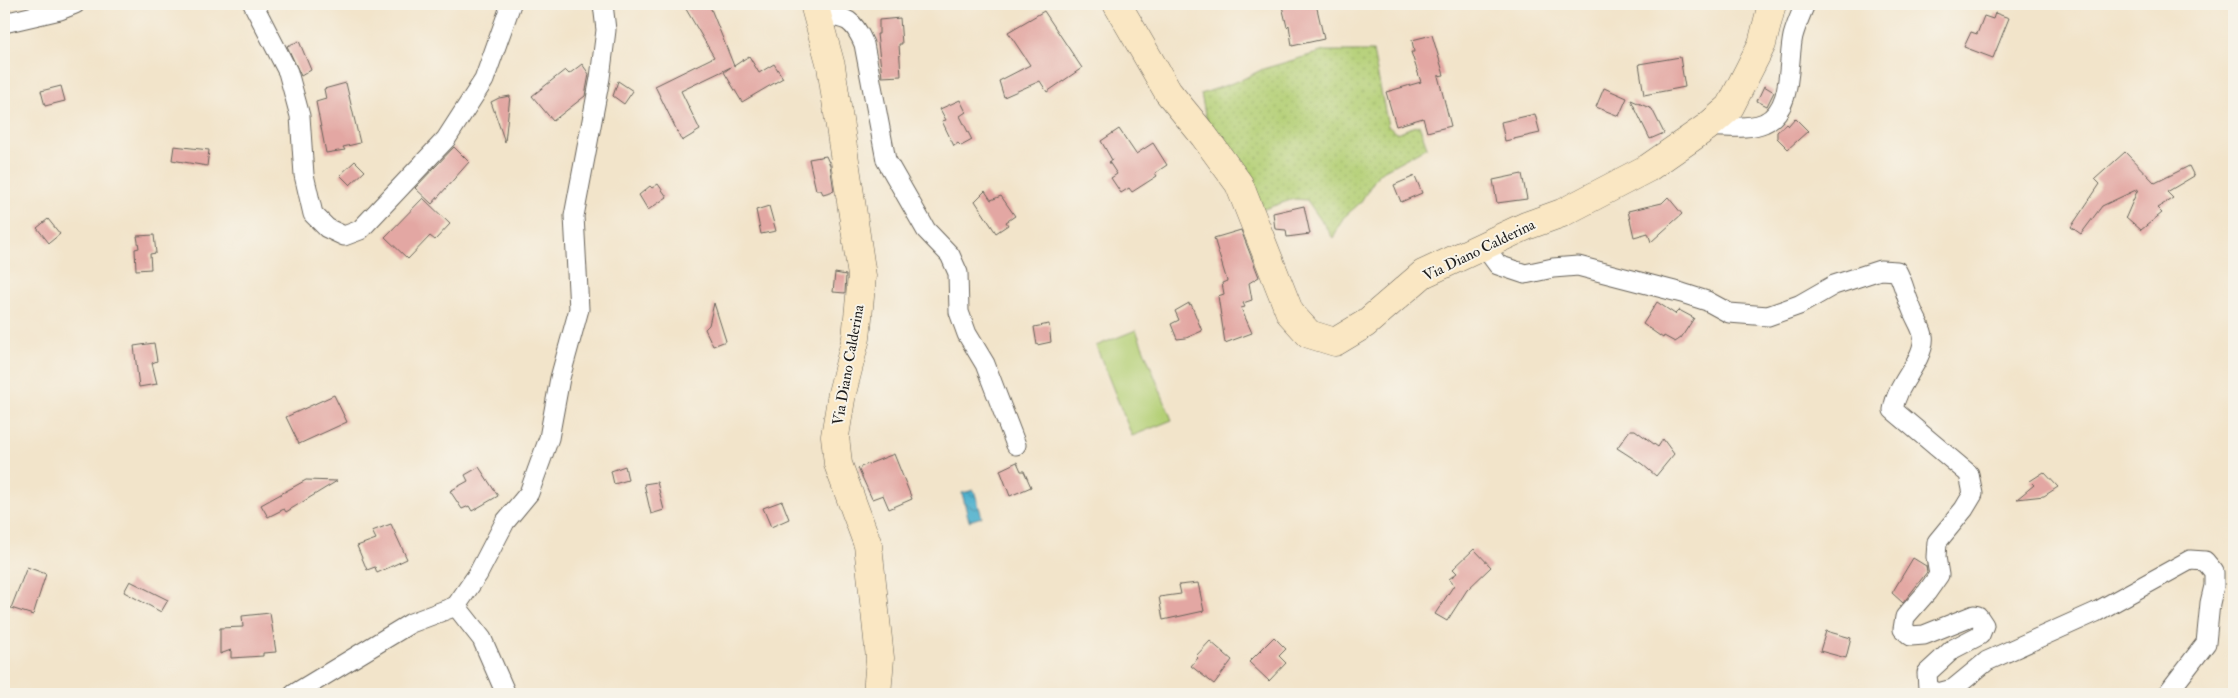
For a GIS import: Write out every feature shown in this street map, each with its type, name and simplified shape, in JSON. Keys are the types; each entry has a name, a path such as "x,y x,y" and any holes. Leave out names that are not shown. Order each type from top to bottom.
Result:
{"main road":[{"name":"Via Diano Calderina","path":"1117,4 1168,92 1204,136 1238,184 1290,312 1309,334 1335,342 1365,324 1424,274 1526,226 1562,213 1648,168 1707,127 1730,107 1762,44 1772,4"},
{"name":"Via Diano Calderina","path":"816,9 831,66 862,276 856,338 842,393 835,436 838,464 868,545 880,658 878,694"}],"street":[{"path":"4,23 60,10 75,4"},
{"path":"253,7 288,72 300,116 304,175 313,214 327,228 344,236 360,230 446,139 484,80 511,4"},
{"path":"294,694 411,623 456,606 478,574 505,522 529,493 549,438 560,378 579,309 574,216 600,78 606,30 603,4"},
{"path":"1707,127 1757,125 1775,116 1780,109 1786,89 1793,36 1805,4"},
{"path":"816,9 843,17 857,26 864,44 886,160 926,230 950,255 958,273 959,312 967,334 985,364 1016,445"},
{"path":"1484,246 1498,265 1525,274 1553,268 1578,266 1682,293 1707,301 1729,313 1768,316 1799,305 1834,285 1880,270 1897,271 1905,285 1911,308 1922,327 1924,342 1918,358 1895,397 1893,410 1969,474 1973,494 1964,509 1936,542 1936,557 1940,574 1927,592 1905,616 1903,629 1911,636 1924,635 1974,615 1978,616 1984,625 1984,630 1980,635 1954,649 1927,673 1928,688 1938,693 1954,689 1987,661 2096,612 2190,560 2205,561 2214,572 2214,586 2210,603 2206,643 2167,694"},
{"path":"456,606 482,640 506,694"}],"green space":[{"path":"1324,51 1373,51 1388,126 1396,133 1419,125 1427,147 1379,173 1360,203 1343,218 1333,238 1307,200 1294,199 1261,210 1208,129 1201,94 1241,80 1263,69"},
{"path":"1136,330 1172,420 1132,436 1096,346"}],"water":[{"path":"974,490 982,517 969,521 962,493"}],"building":[{"path":"683,4 709,4 734,66 749,56 759,73 774,64 783,78 742,102 724,72 731,67 681,91 700,130 682,141 655,86 714,57"},
{"path":"1316,4 1324,39 1292,46 1289,25 1287,27 1282,6"},
{"path":"1044,11 1082,68 1047,92 1040,81 1004,97 999,81 1030,65 1008,32"},
{"path":"1995,13 2009,18 1993,58 1964,47 1971,32 1977,34 1984,16 1993,19"},
{"path":"900,18 902,44 899,44 901,76 882,77 877,34 879,34 879,20"},
{"path":"1432,35 1444,75 1438,76 1451,126 1427,132 1423,118 1396,126 1386,92 1421,82 1411,52 1414,52 1412,40"},
{"path":"299,41 311,70 301,76 287,46"},
{"path":"1680,57 1685,87 1644,95 1639,64"},
{"path":"582,64 589,74 585,96 553,121 532,96 565,70 569,74"},
{"path":"618,81 633,91 624,104 613,96"},
{"path":"346,83 360,143 343,147 345,150 326,153 316,102 326,99 324,89"},
{"path":"61,86 65,101 45,106 41,91"},
{"path":"1764,86 1774,92 1767,106 1757,101"},
{"path":"1604,88 1627,98 1619,116 1596,107"},
{"path":"510,96 505,142 491,102"},
{"path":"960,100 966,112 960,116 972,140 961,146 958,143 954,146 942,121 946,120 940,109"},
{"path":"1631,100 1652,109 1664,133 1650,139"},
{"path":"1535,114 1540,133 1505,141 1501,122"},
{"path":"1795,118 1808,131 1788,149 1777,138 1777,132 1786,124 1788,126"},
{"path":"1119,129 1136,154 1153,143 1167,165 1155,173 1157,176 1132,192 1129,188 1121,193 1111,178 1117,174 1109,162 1112,160 1101,141"},
{"path":"174,146 209,150 207,166 172,160"},
{"path":"454,147 469,162 432,204 415,188"},
{"path":"2125,152 2155,183 2189,166 2194,176 2167,192 2173,198 2157,208 2162,213 2141,230 2126,217 2138,189 2102,206 2081,234 2071,227 2100,184 2095,179"},
{"path":"826,156 830,165 834,191 823,194 821,190 816,190 809,159"},
{"path":"355,161 365,171 350,185 340,175"},
{"path":"1522,174 1527,199 1497,203 1493,180"},
{"path":"1415,176 1422,193 1401,202 1394,185"},
{"path":"658,184 667,197 648,210 639,195 650,186 652,188"},
{"path":"985,191 991,200 1001,196 1015,216 1006,222 1008,225 996,233 975,201"},
{"path":"1668,197 1682,214 1651,242 1648,233 1634,237 1628,211 1662,203"},
{"path":"423,198 450,224 435,240 430,236 408,259 385,237"},
{"path":"769,206 776,231 761,234 756,210"},
{"path":"1304,206 1310,234 1287,237 1286,230 1275,229 1273,213"},
{"path":"48,219 60,234 49,243 37,228"},
{"path":"1241,230 1259,277 1249,283 1252,300 1243,303 1245,307 1241,308 1252,333 1225,343 1218,296 1224,294 1222,283 1227,281 1214,238"},
{"path":"154,235 156,253 150,254 151,269 136,270 135,249 139,248 137,236"},
{"path":"835,273 846,275 845,293 833,292"},
{"path":"1657,302 1675,314 1679,310 1694,318 1681,338 1675,342 1664,336 1663,338 1643,324"},
{"path":"714,303 726,341 713,346 705,329 709,325"},
{"path":"1189,303 1202,331 1186,338 1177,339 1171,324 1179,320 1175,311"},
{"path":"1049,324 1051,342 1037,345 1034,327"},
{"path":"154,343 157,361 152,363 157,384 139,387 134,346"},
{"path":"334,395 347,422 299,444 286,417"},
{"path":"1630,430 1635,430 1658,447 1663,439 1674,454 1656,476 1642,464 1617,448"},
{"path":"894,454 912,499 889,509 883,495 872,499 858,468"},
{"path":"1017,462 1021,471 1024,471 1031,487 1010,496 1000,470"},
{"path":"625,466 628,480 614,484 611,471"},
{"path":"479,467 498,496 472,511 469,506 462,509 450,491 468,481 465,475"},
{"path":"2044,472 2058,487 2044,496 2017,499 2034,485 2030,481"},
{"path":"306,480 337,481 286,512 284,509 268,517 261,505"},
{"path":"657,482 664,510 651,514 644,484"},
{"path":"782,501 789,519 771,527 763,508"},
{"path":"391,524 407,559 377,573 375,567 367,570 357,546 376,539 372,531"},
{"path":"1474,549 1491,567 1467,590 1447,621 1435,614 1454,585 1449,579 1457,573 1453,569"},
{"path":"1913,558 1926,566 1927,572 1903,603 1892,593"},
{"path":"27,567 46,574 33,615 11,608"},
{"path":"130,581 168,600 161,612 124,592"},
{"path":"1198,583 1204,611 1163,620 1159,597 1181,594 1179,585"},
{"path":"270,613 276,652 263,653 263,656 231,658 231,650 220,654 220,628 243,627 242,616"},
{"path":"1826,631 1851,638 1846,658 1820,651"},
{"path":"1274,637 1286,649 1279,656 1286,663 1269,681 1249,662"},
{"path":"1210,641 1232,660 1214,684 1191,666 1198,658 1196,656"}]}
